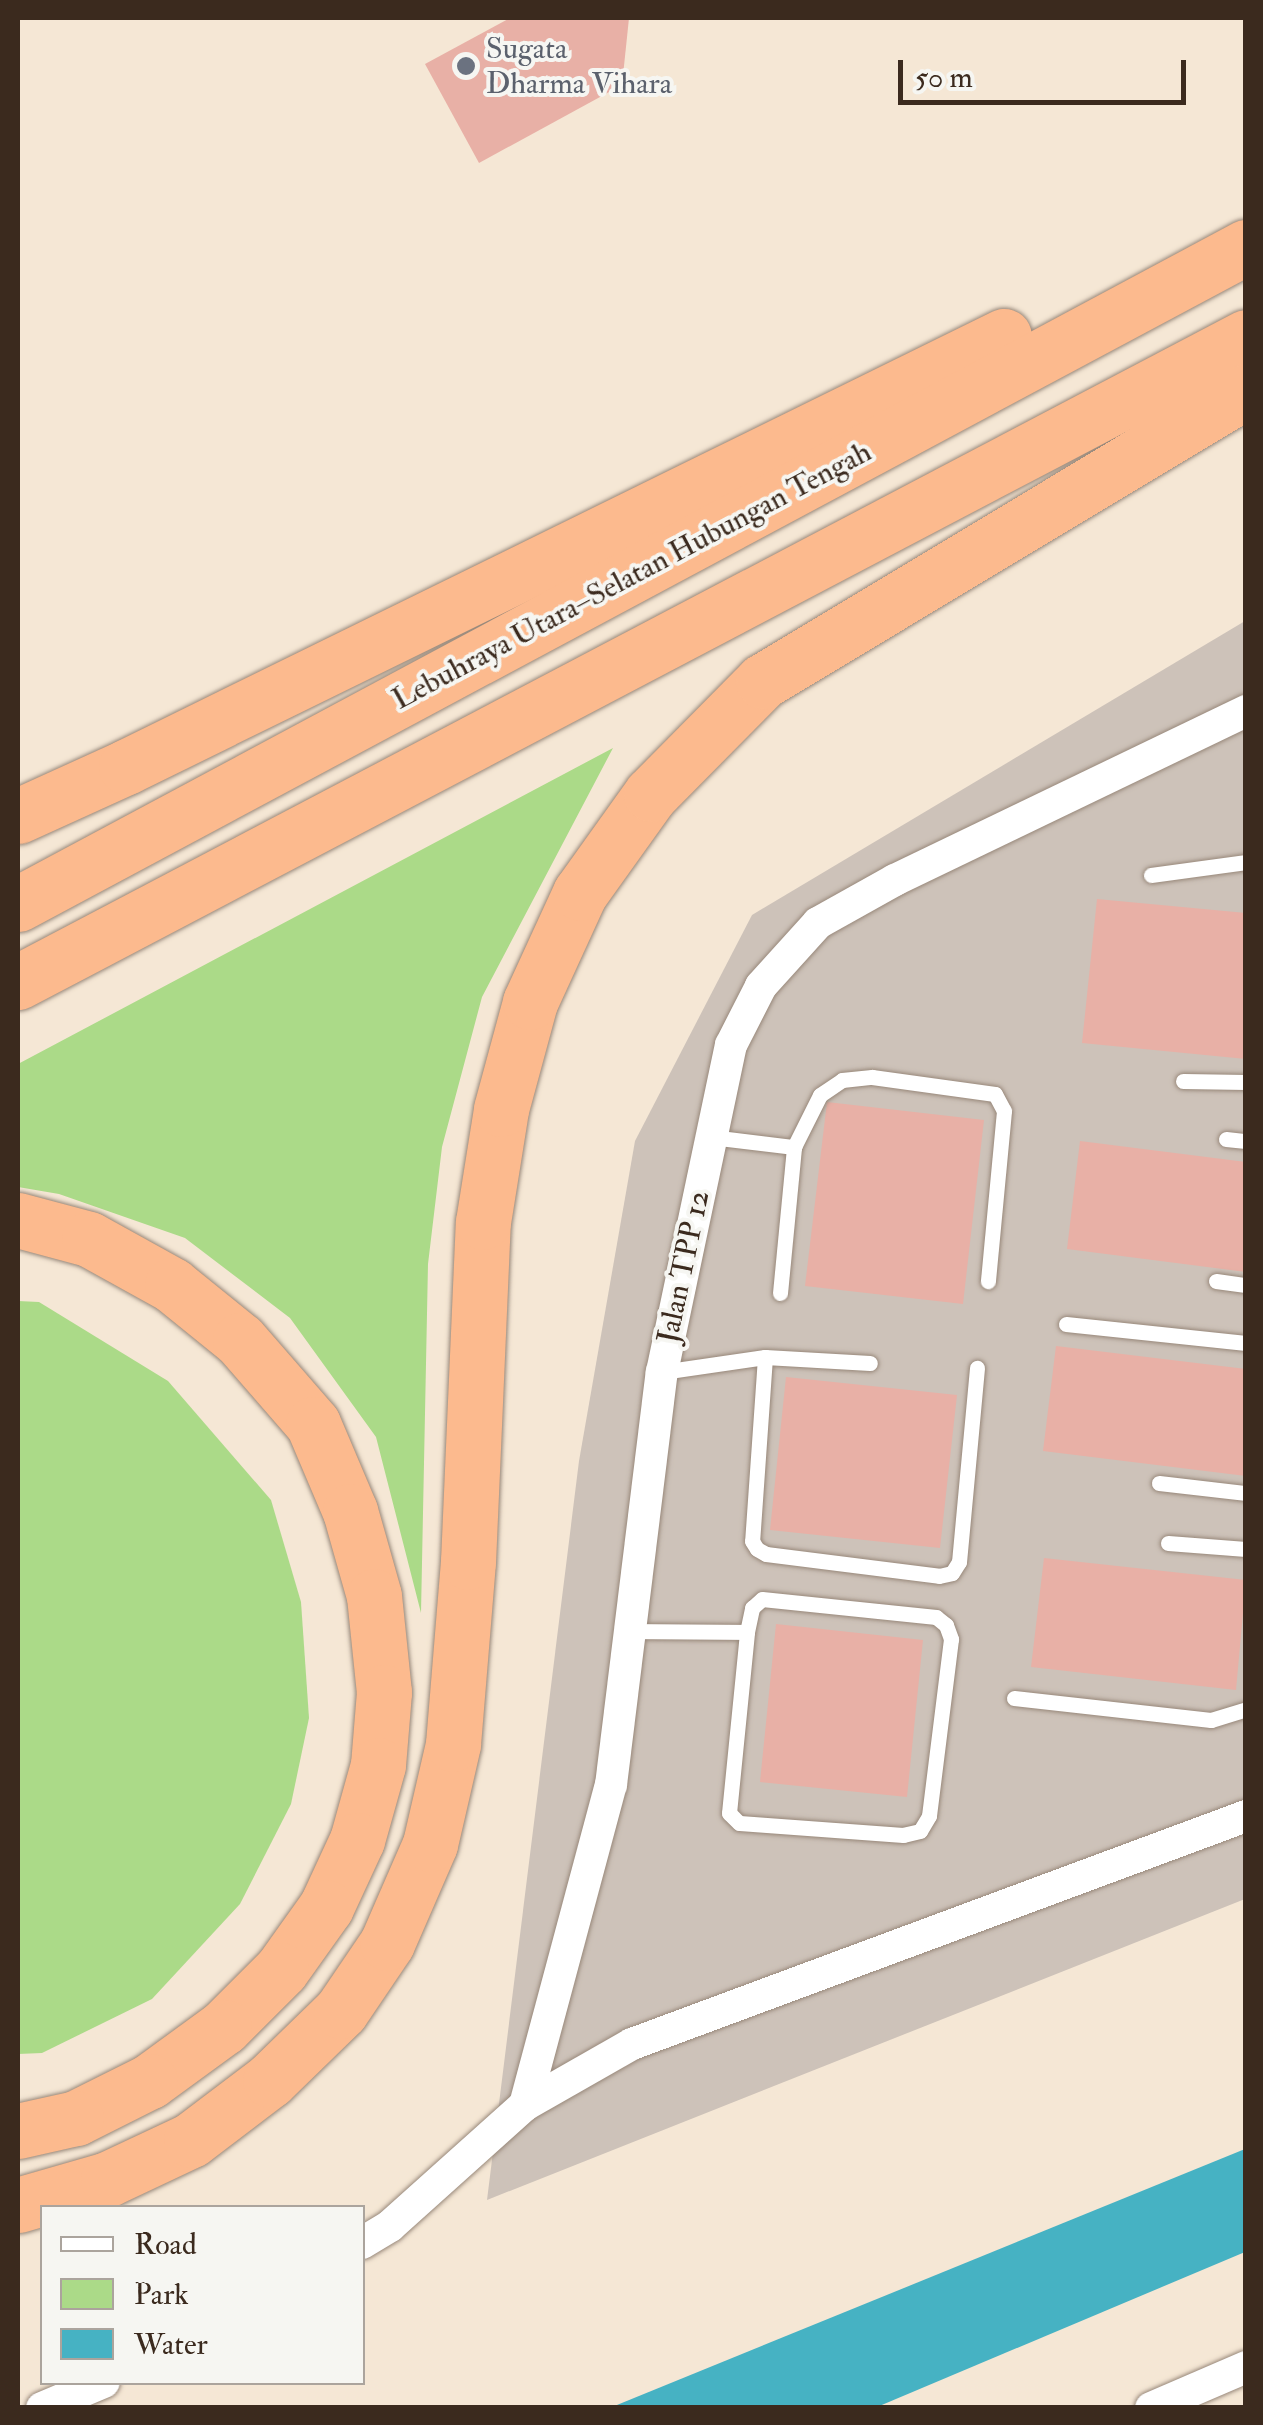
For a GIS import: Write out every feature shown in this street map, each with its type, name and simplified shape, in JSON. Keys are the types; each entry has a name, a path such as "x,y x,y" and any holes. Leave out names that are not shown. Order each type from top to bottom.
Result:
{"highway":[{"path":"18,816 126,767 1246,217"},
{"name":"Lebuhraya Utara–Selatan Hubungan Tengah","path":"18,904 1246,247"},
{"path":"18,982 1246,337"},
{"path":"18,2206 108,2179 191,2140 270,2080 340,2010 387,1943 430,1844 453,1744 468,1562 483,1222 500,1109 530,1002 580,892 651,794 763,681 1246,391"},
{"path":"18,1220 89,1239 172,1285 240,1340 312,1424 350,1511 374,1596 384,1692 378,1765 356,1840 326,1907 282,1970 224,2027 150,2081 76,2118 18,2131"}],"street":[{"name":"Jalan TPP 12","path":"524,2105 611,1785 662,1372 731,1046 761,986 818,923 895,880 1246,711"},
{"path":"365,2241 390,2226 524,2105 632,2044 1246,1816"},
{"path":"1151,2408 1246,2367"},
{"path":"42,2408 97,2385"}],"lane":[{"path":"1151,875 1246,862"},
{"path":"780,1293 794,1148 820,1095 842,1080 872,1077 995,1094 1004,1111 988,1281"},
{"path":"1184,1082 1246,1082"},
{"path":"712,1138 794,1148"},
{"path":"1226,1139 1246,1141"},
{"path":"1216,1280 1246,1285"},
{"path":"1066,1324 1246,1343"},
{"path":"662,1372 765,1358 870,1363"},
{"path":"765,1358 752,1542 756,1549 766,1554 939,1576 952,1574 960,1562 977,1368"},
{"path":"1158,1483 1246,1494"},
{"path":"1168,1543 1246,1549"},
{"path":"762,1599 936,1618 946,1625 951,1639 929,1816 920,1832 903,1836 739,1823 730,1813 746,1632 752,1608 762,1599"},
{"path":"632,1631 746,1632"},
{"path":"1014,1698 1210,1720 1246,1709"}],"shaded area":[{"path":"1245,621 1245,1899 487,2200 579,1461 635,1141 752,915"}],"green space":[{"path":"613,748 482,997 442,1147 428,1264 421,1613 376,1437 290,1318 185,1238 59,1194 18,1187 18,1064"},
{"path":"18,1301 39,1302 168,1381 271,1500 301,1602 309,1718 291,1804 240,1904 152,1999 42,2053 18,2054"}],"water":[{"path":"1245,2149 1245,2252 877,2407 612,2407"}],"building":[{"path":"510,18 629,18 622,85 479,163 425,64"},
{"path":"1097,899 1246,913 1246,1059 1082,1043"},
{"path":"827,1102 984,1120 963,1304 805,1286"},
{"path":"1080,1141 1246,1162 1246,1272 1067,1249"},
{"path":"1056,1346 1246,1369 1246,1476 1043,1451"},
{"path":"786,1377 957,1395 940,1548 770,1530"},
{"path":"1044,1558 1246,1580 1236,1690 1031,1667"},
{"path":"776,1624 923,1640 907,1797 760,1782"}],"place":[{"name":"Sugata Dharma Vihara","path":"466,66"}]}
